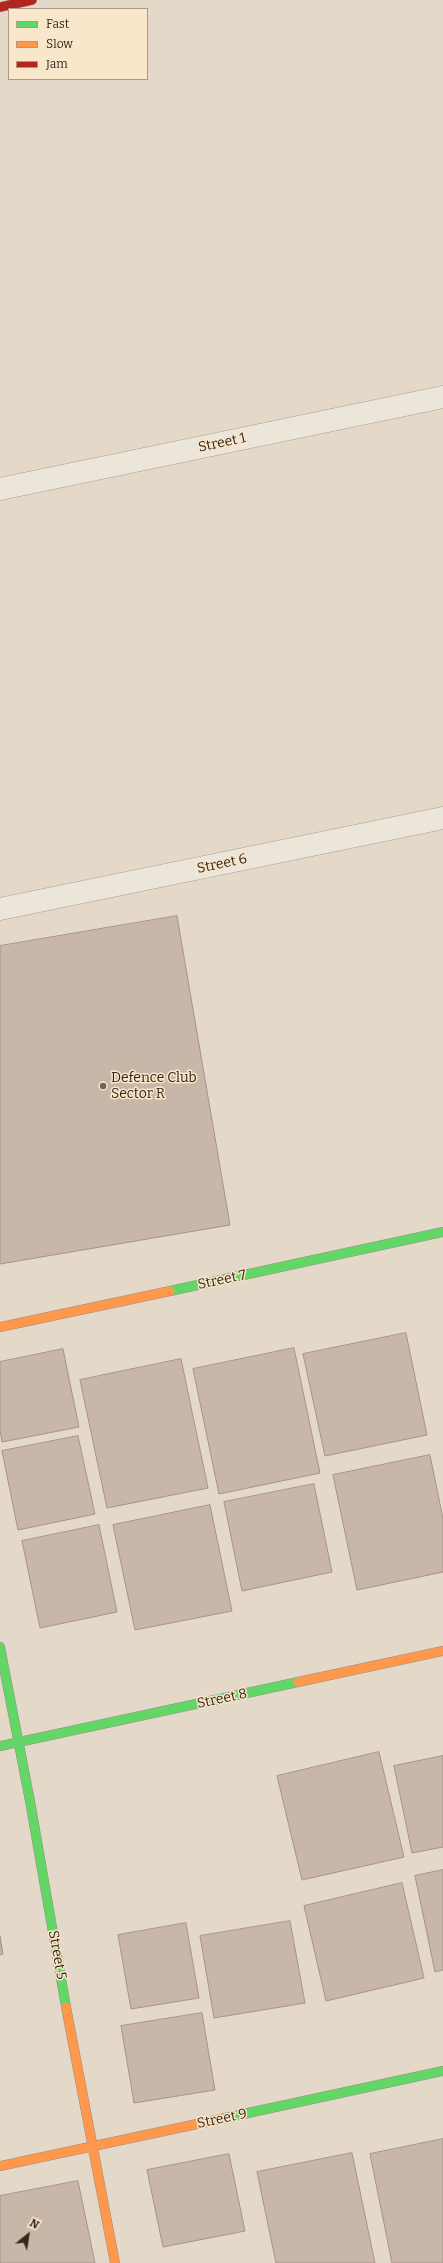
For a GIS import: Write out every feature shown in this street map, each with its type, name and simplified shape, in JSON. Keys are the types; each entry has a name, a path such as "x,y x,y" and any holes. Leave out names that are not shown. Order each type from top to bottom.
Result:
{"street":[{"path":"0,7 32,0"},
{"name":"Street 1","path":"0,489 443,397"},
{"name":"Street 6","path":"0,909 443,818"},
{"name":"Street 7","path":"0,1327 443,1232"},
{"name":"Street 5","path":"0,1647 21,1742 90,2148 115,2263"},
{"name":"Street 8","path":"0,1746 443,1651"},
{"name":"Street 9","path":"0,2166 90,2148 443,2071"}],"building":[{"name":"Defence Club Sector R","path":"177,916 230,1225 0,1264 0,946"},
{"path":"406,1333 427,1435 325,1456 303,1354"},
{"path":"294,1348 320,1473 219,1494 193,1369"},
{"path":"63,1349 79,1427 2,1442 0,1430 0,1362"},
{"path":"181,1359 208,1488 107,1508 80,1380"},
{"path":"78,1436 95,1514 18,1530 2,1451"},
{"path":"430,1455 443,1519 443,1572 357,1590 333,1475"},
{"path":"314,1484 332,1572 242,1591 224,1502"},
{"path":"210,1505 232,1611 135,1630 113,1525"},
{"path":"99,1525 117,1612 40,1628 22,1541"},
{"path":"379,1752 404,1857 302,1880 277,1776"},
{"path":"443,1756 443,1847 412,1853 394,1766"},
{"path":"443,1870 443,1970 435,1972 415,1876"},
{"path":"402,1883 424,1978 326,2001 304,1906"},
{"path":"290,1921 305,2003 214,2018 200,1936"},
{"path":"186,1923 199,1998 131,2009 118,1935"},
{"path":"0,1936 3,1954 0,1955"},
{"path":"202,2013 215,2090 134,2103 121,2026"},
{"path":"443,2139 443,2263 392,2263 370,2154"},
{"path":"352,2153 375,2263 276,2263 257,2172"},
{"path":"229,2154 245,2231 163,2247 147,2170"},
{"path":"78,2181 95,2263 0,2263 0,2196"}],"traffic: fast":[{"path":"170,1291 443,1232"},
{"path":"0,1647 30,1801 66,2007"},
{"path":"0,1746 298,1682"},
{"path":"225,2118 443,2071"}],"traffic: slow":[{"path":"0,1327 170,1291"},
{"path":"298,1682 443,1651"},
{"path":"66,2007 115,2263"},
{"path":"0,2166 225,2118"}],"traffic: jam":[{"path":"0,7 32,0"}],"place":[{"name":"Defence Club Sector R","path":"103,1086"}]}
